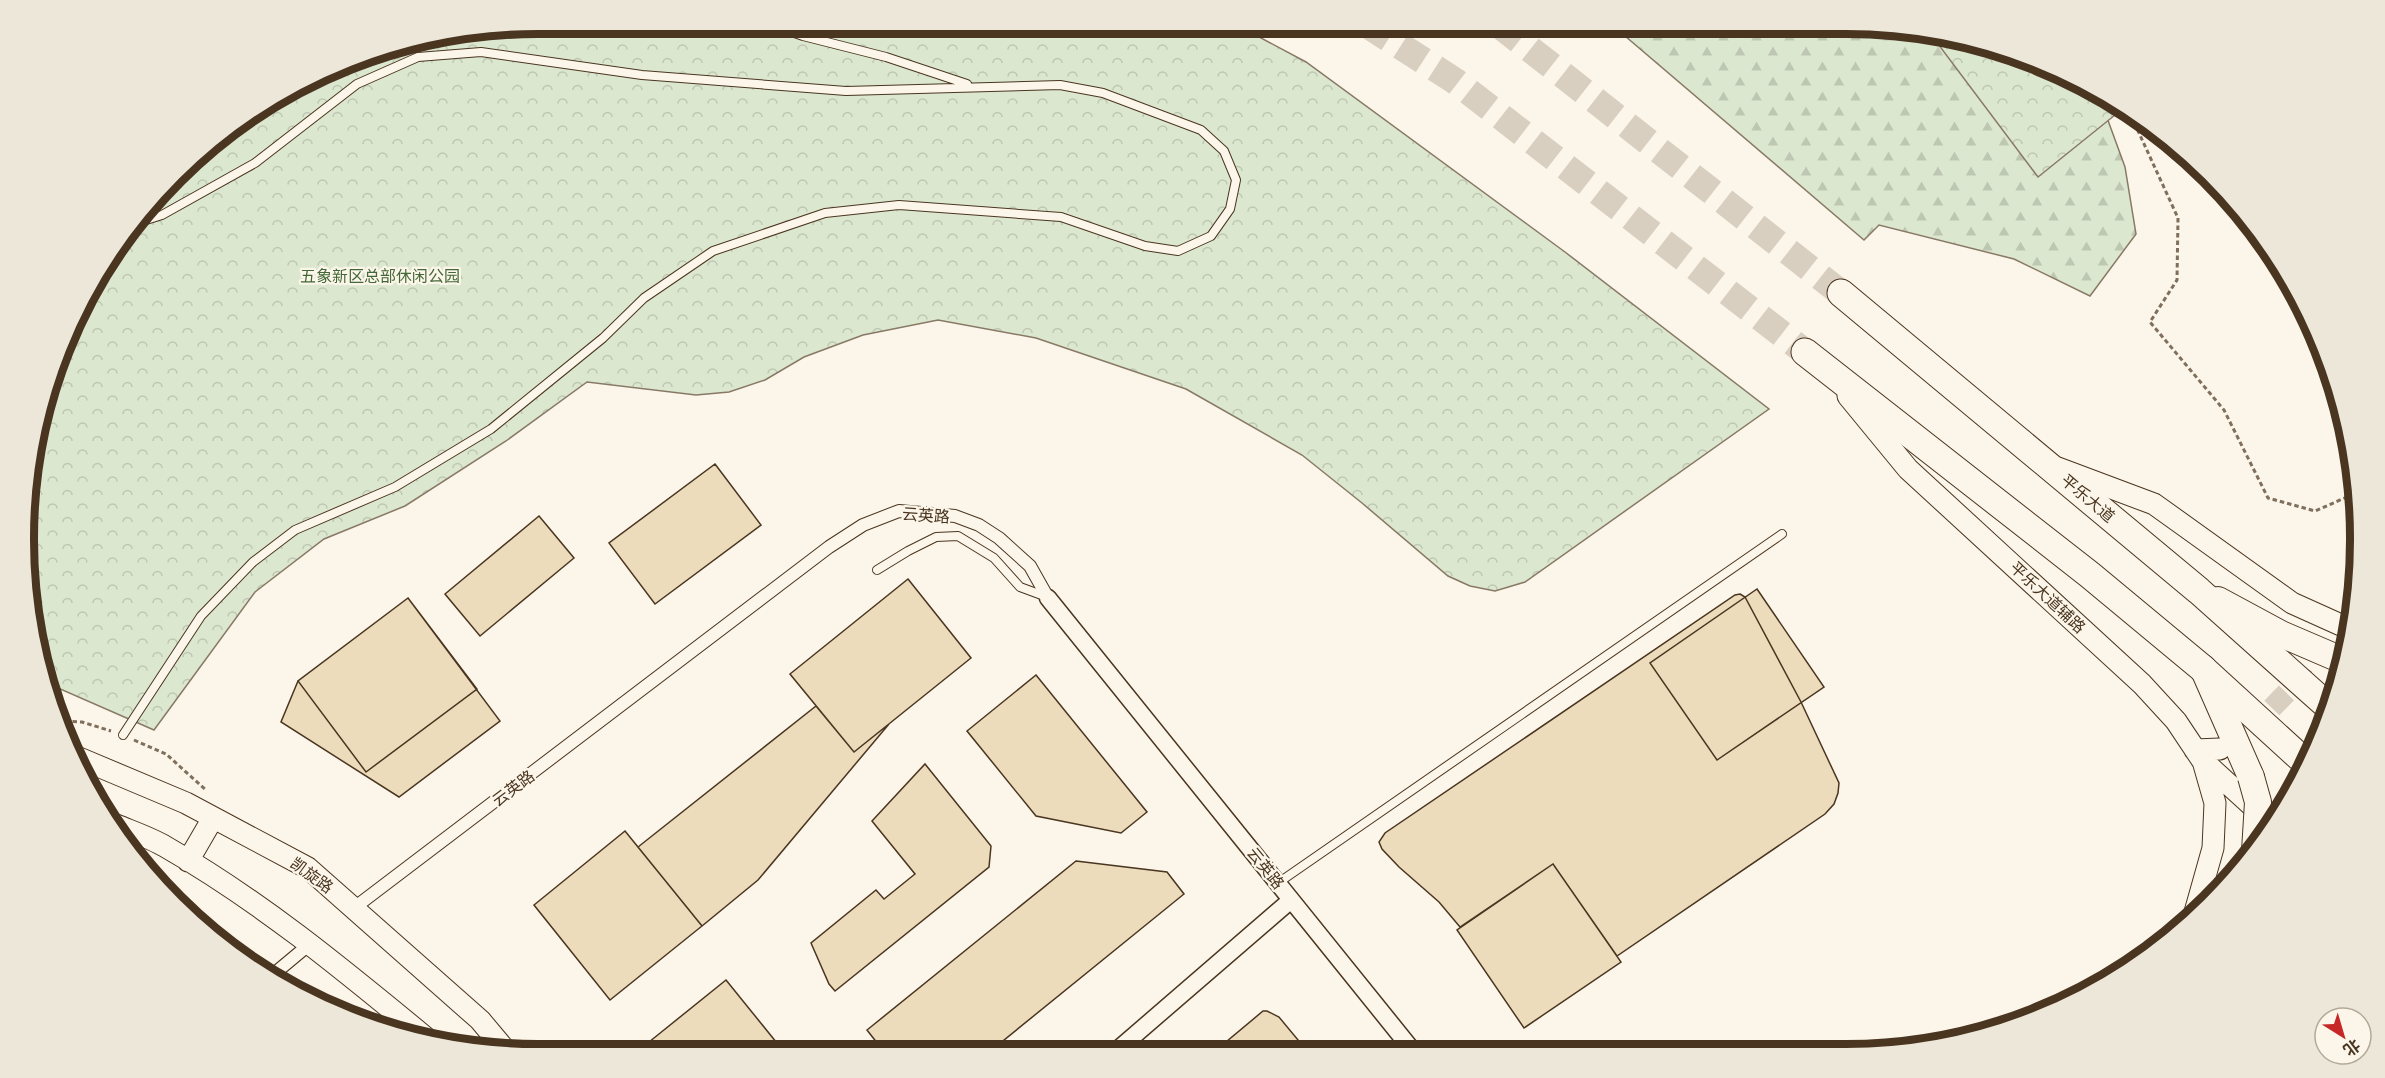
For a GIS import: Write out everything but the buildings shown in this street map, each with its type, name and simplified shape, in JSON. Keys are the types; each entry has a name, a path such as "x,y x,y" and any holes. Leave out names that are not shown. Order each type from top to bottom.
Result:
{"highway":[{"name":"平乐大道","path":"1841,293 2199,591 2324,702"},
{"path":"1805,352 2090,575 2202,668 2300,758"}],"main road":[{"path":"2199,591 2281,634 2336,658"},
{"path":"2202,668 2251,777 2258,802 2256,832"}],"street":[{"name":"平乐大道辅路","path":"1827,370 1908,469 2142,684 2176,721 2199,755 2265,819"},
{"path":"2046,464 2154,504 2292,603 2317,624 2342,628"},
{"name":"云英路","path":"354,908 829,547 863,525 899,511 955,516 979,525 999,538 1030,566 1048,598 1407,1044"},
{"path":"2198,901 2212,848 2215,804 2199,755 2220,749"},
{"name":"凯旋路","path":"87,761 186,803 308,868 480,1020 498,1041"},
{"path":"188,861 213,818"},
{"path":"128,830 165,846 261,907 311,943 413,1027"},
{"path":"1129,1044 1292,900"},
{"path":"278,970 311,943"}],"lane":[{"path":"796,34 886,57 973,87"},
{"path":"123,735 201,616 253,562 295,530 395,488 491,429 603,338 644,298 713,251 825,213 899,205 1061,217 1144,246 1178,251 1211,236 1230,209 1236,180 1224,151 1201,130 1103,93 1060,85 846,91 642,75 481,52 418,57 357,84 255,163 162,215 150,219"},
{"path":"1278,883 1782,534"},
{"path":"877,570 936,537 958,536 994,558 1020,587 1048,598"}],"path":[{"path":"2136,127 2178,218 2177,280 2150,322 2224,410 2268,498 2315,511 2348,496"},
{"path":"69,721 82,722 123,735 166,754 208,791"}],"green space":[{"name":"五象新区总部休闲公园","path":"539,34 1254,34 1306,62 1565,252 1769,409 1525,582 1495,591 1470,586 1448,576 1302,455 1186,389 1036,338 938,320 863,335 804,357 765,380 729,392 696,395 587,382 506,441 405,506 324,539 255,592 154,730 57,688 44,637 34,539 39,473 52,408 73,346 102,287 139,232 182,182 206,160 259,120 316,87 377,61 441,44"},
{"path":"1623,34 1846,34 1912,39 1944,44 2008,61 2039,73 2102,105 2125,167 2136,234 2090,296 2014,259 1879,225 1864,240"},
{"path":"1937,43 2008,61 2039,73 2098,102 2116,114 2038,177"}],"tunnel":[{"path":"1382,34 1455,81 1805,352"},
{"path":"1511,34 1841,293"},
{"path":"2223,746 2267,713 2296,683 2316,634"}]}
